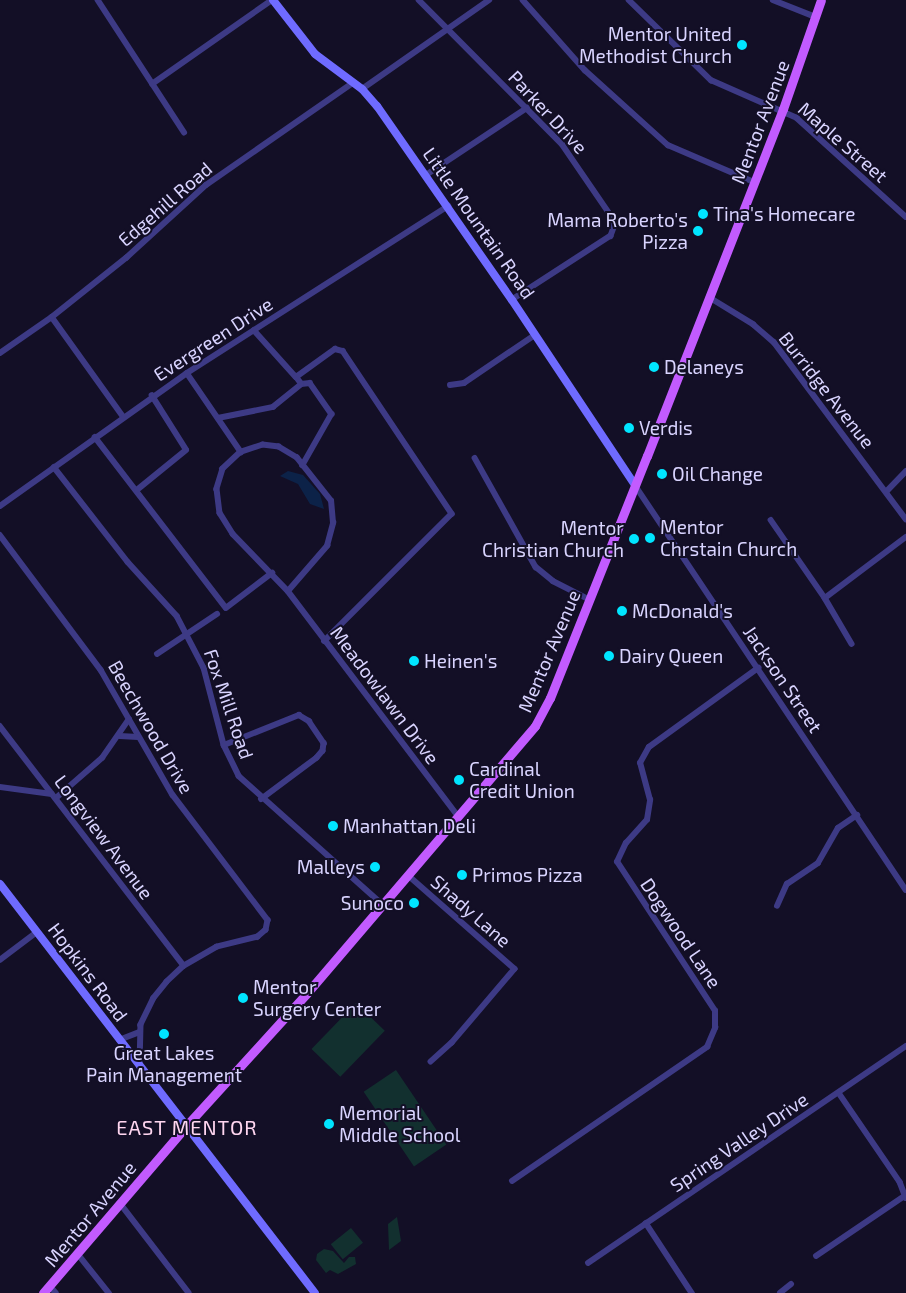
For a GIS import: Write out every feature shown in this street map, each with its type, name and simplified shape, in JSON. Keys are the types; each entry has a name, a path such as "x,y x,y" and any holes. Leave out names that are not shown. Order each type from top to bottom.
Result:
{"main road":[{"name":"Mentor Avenue","path":"43,1293 53,1289 78,1254 120,1203 186,1126 307,993 535,726 550,698 783,109 821,0"}],"street":[{"path":"98,0 184,132"},
{"path":"152,84 273,0"},
{"name":"Little Mountain Road","path":"273,0 302,41 324,63 362,89 448,206 635,484"},
{"name":"Parker Drive","path":"419,0 572,156 615,225 611,236 602,243 512,300"},
{"path":"362,89 489,0"},
{"path":"523,0 585,70 668,145 754,182"},
{"name":"Maple Street","path":"629,0 711,80 783,109 797,118 906,217"},
{"path":"772,0 816,17"},
{"name":"Edgehill Road","path":"0,353 52,317 126,258 206,185 353,83"},
{"path":"426,175 527,108"},
{"name":"Evergreen Drive","path":"0,506 152,396 448,206"},
{"name":"Burridge Avenue","path":"708,297 753,324 774,342 906,519"},
{"path":"52,317 123,416"},
{"path":"254,330 301,384"},
{"path":"450,385 464,383 535,335"},
{"path":"296,377 335,349 343,351 452,514 325,641"},
{"path":"187,373 241,452"},
{"path":"218,418 273,407 301,384 310,383 332,414 303,465"},
{"path":"137,490 186,450 152,396"},
{"path":"95,437 226,608 272,573"},
{"name":"Meadowlawn Drive","path":"288,591 327,546 332,523 331,501 303,465 279,447 263,445 241,452 223,469 217,490 220,513 234,534 288,591 459,817"},
{"path":"474,458 536,567 561,586 588,599"},
{"name":"Fox Mill Road","path":"54,467 128,562 177,616 204,668 224,746 239,776 262,799 382,904"},
{"path":"886,492 906,471"},
{"name":"Jackson Street","path":"635,484 906,890"},
{"path":"771,520 825,598 852,644"},
{"name":"Beechwood Drive","path":"0,535 97,663 138,737 183,810 267,917 268,924 262,934 217,946 184,966"},
{"path":"825,598 906,537"},
{"path":"157,654 217,614"},
{"name":"Dogwood Lane","path":"512,1181 707,1047 715,1028 715,1011 617,862 626,843 647,820 650,800 640,763 649,747 758,668"},
{"path":"224,746 300,715 309,721 324,743 323,751 317,758 262,799"},
{"path":"0,787 54,796 87,773 120,736 129,719"},
{"name":"Longview Avenue","path":"0,726 184,966"},
{"path":"120,736 138,737"},
{"path":"778,906 787,884 818,863 838,828 857,815"},
{"name":"Shady Lane","path":"408,875 515,969 452,1043 431,1062"},
{"name":"Hopkins Road","path":"0,884 140,1068 316,1293"},
{"path":"0,960 37,932"},
{"path":"140,1068 140,1032 154,998 184,966"},
{"path":"120,1040 140,1032"},
{"name":"Spring Valley Drive","path":"588,1263 906,1046"},
{"path":"816,1256 906,1197 900,1182 839,1093"},
{"path":"120,1203 189,1293"},
{"path":"646,1223 692,1293"},
{"path":"78,1254 108,1293"},
{"path":"780,1293 791,1284"}],"green space":[{"path":"356,1003 385,1031 340,1077 312,1049"},
{"path":"396,1070 446,1145 414,1166 364,1092"},
{"path":"397,1217 401,1241 389,1250 388,1224"},
{"path":"351,1228 363,1243 343,1259 331,1244"},
{"path":"324,1249 333,1251 344,1263 349,1257 355,1257 356,1264 338,1274 330,1270 326,1273 316,1260 317,1254"}],"water":[{"path":"288,471 303,475 320,494 324,509 310,504 298,484 280,476"}],"place":[{"name":"Mentor United Methodist Church","path":"742,45"},
{"name":"Tina's Homecare","path":"703,214"},
{"name":"Mama Roberto's Pizza","path":"698,231"},
{"name":"Delaneys","path":"654,367"},
{"name":"Verdis","path":"629,428"},
{"name":"Oil Change","path":"662,474"},
{"name":"Mentor Chrstain Church","path":"650,538"},
{"name":"Mentor Christian Church","path":"634,539"},
{"name":"McDonald's","path":"622,611"},
{"name":"Dairy Queen","path":"609,656"},
{"name":"Heinen's","path":"414,661"},
{"name":"Cardinal Credit Union","path":"459,780"},
{"name":"Manhattan Deli","path":"333,826"},
{"name":"Malleys","path":"375,867"},
{"name":"Primos Pizza","path":"462,875"},
{"name":"Sunoco","path":"414,903"},
{"name":"Mentor Surgery Center","path":"243,998"},
{"name":"Great Lakes Pain Management","path":"164,1034"},
{"name":"Memorial Middle School","path":"329,1124"}],"district":[{"name":"EAST MENTOR","path":"187,1127"}]}
